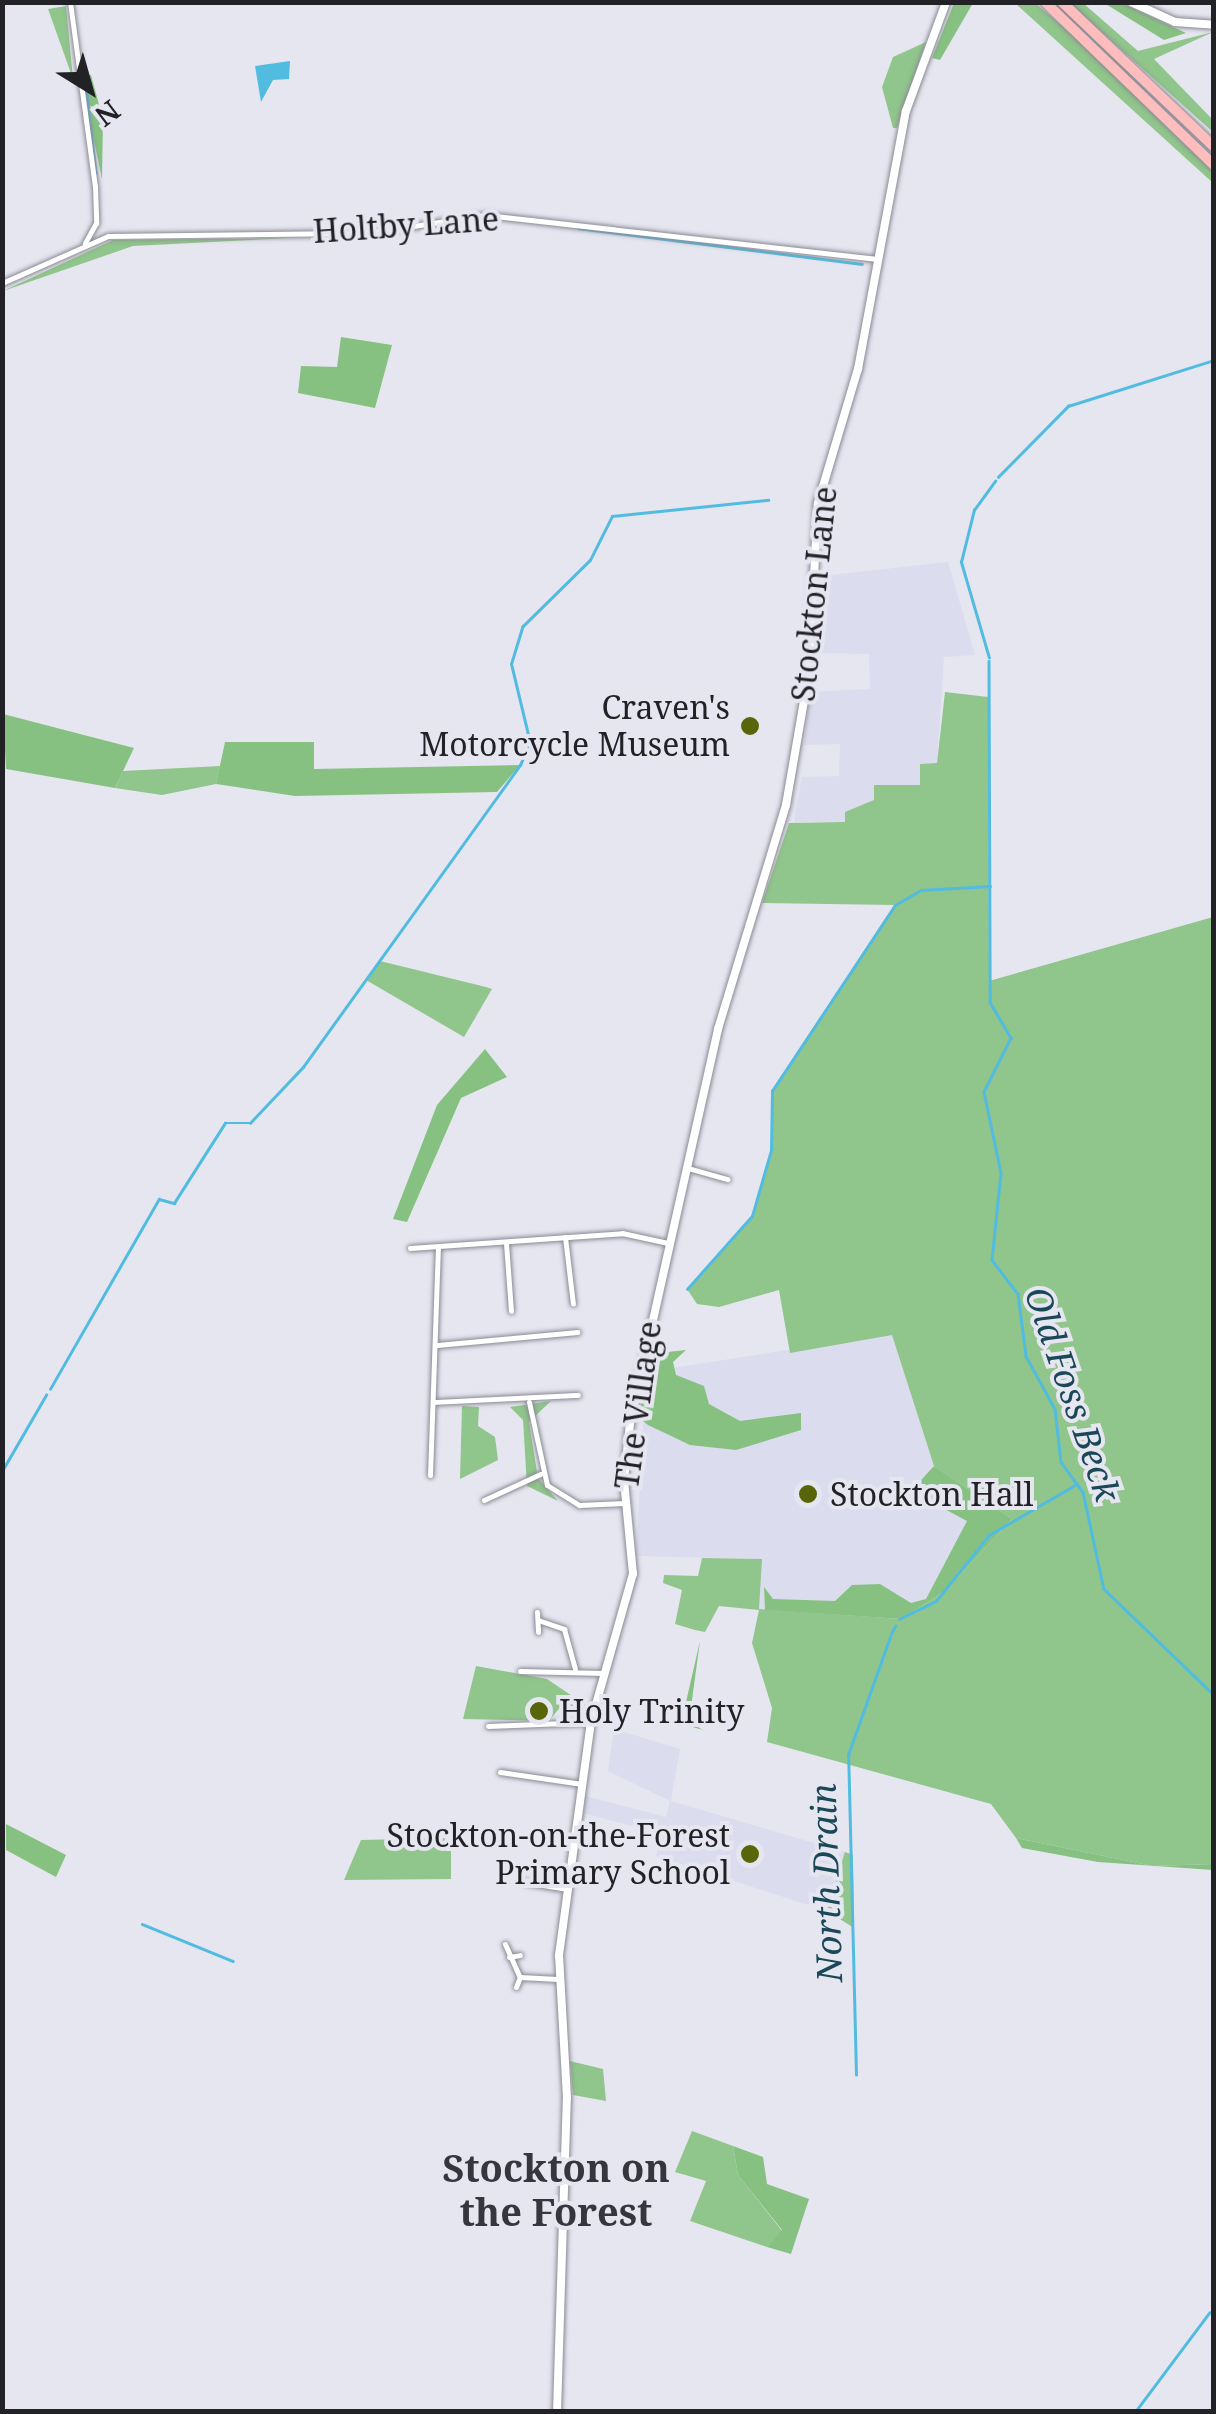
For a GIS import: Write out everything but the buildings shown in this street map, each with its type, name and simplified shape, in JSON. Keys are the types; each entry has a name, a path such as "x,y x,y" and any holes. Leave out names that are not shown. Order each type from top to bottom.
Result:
{"highway":[{"path":"1045,2 1214,165"},
{"path":"1062,2 1214,147"}],"street":[{"path":"70,2 96,223 108,236"},
{"name":"Stockton Lane","path":"708,1069 794,770 818,502 878,259 906,112 946,2"},
{"path":"1131,2 1162,18 1214,24"},
{"name":"Holtby Lane","path":"2,282 108,236 367,233 486,216 878,259"},
{"path":"83,245 96,223"},
{"name":"The Village","path":"557,2412 567,2098 558,1978 592,1722 634,1574 625,1502 630,1423 708,1069"},
{"path":"685,1168 727,1178"},
{"path":"410,1248 506,1244 622,1232 668,1243"},
{"path":"565,1237 573,1304"},
{"path":"506,1244 511,1310"},
{"path":"430,1474 438,1247"},
{"path":"437,1345 577,1332"},
{"path":"434,1402 529,1402 578,1395"},
{"path":"529,1402 540,1474 570,1502 625,1502"},
{"path":"484,1500 540,1474"},
{"path":"537,1612 538,1632"},
{"path":"538,1620 564,1629 575,1668"},
{"path":"520,1671 575,1668 604,1673"},
{"path":"488,1726 592,1722"},
{"path":"500,1774 582,1784"},
{"path":"525,1882 570,1889"},
{"path":"505,1944 508,1958 520,1976"},
{"path":"508,1958 520,1955"},
{"path":"520,1976 558,1978"},
{"path":"516,1987 520,1976"}],"shaded area":[{"path":"948,562 975,655 944,657 937,763 921,785 874,785 874,800 846,822 794,822 802,777 839,776 840,744 804,745 811,692 870,689 869,654 815,653 822,576"},
{"name":"Stockton Hall","path":"892,1334 934,1466 1011,1511 946,1590 902,1619 759,1609 761,1559 636,1556 646,1372"},
{"name":"Stockton-on-the-Forest Primary School","path":"614,1729 680,1749 671,1801 845,1852 827,1911 656,1856 662,1834 583,1813 585,1796 666,1817 670,1801 608,1771"}],"green space":[{"path":"954,3 973,3 940,60 932,58"},
{"path":"1015,3 1035,3 1110,66 1213,172 1213,183"},
{"path":"1069,3 1083,3 1138,51 1213,32 1154,59 1213,120 1213,132"},
{"path":"1104,3 1122,3 1186,33 1164,40"},
{"path":"66,6 68,27 73,79 48,9"},
{"path":"926,42 897,128 893,128 882,87 893,57"},
{"path":"91,75 103,119 102,179 83,77"},
{"path":"289,238 133,246 3,291 113,240"},
{"path":"341,337 392,345 375,408 298,393 301,366 337,367"},
{"path":"945,692 988,697 989,981 1213,917 1213,1864 1153,1866 1016,1838 991,1804 767,1742 772,1708 752,1643 759,1610 719,1606 705,1632 695,1630 675,1624 682,1590 663,1583 664,1575 698,1576 702,1558 762,1559 759,1609 902,1619 946,1590 1012,1519 934,1466 892,1335 790,1353 779,1290 719,1307 697,1304 687,1289 752,1216 771,1150 772,1091 894,905 762,903 789,823 845,822 845,812 874,800 874,785 920,785 920,764 937,763"},
{"path":"3,714 134,748 115,788 6,769"},
{"path":"225,742 314,742 314,769 520,765 497,792 295,796 216,784"},
{"path":"220,766 216,784 162,795 115,788 123,771"},
{"path":"380,961 492,989 464,1037 366,980"},
{"path":"485,1049 507,1077 461,1098 407,1222 393,1219 437,1105"},
{"path":"658,1326 658,1353 686,1350 673,1362 676,1375 704,1386 709,1404 740,1421 801,1413 801,1430 736,1450 690,1445 648,1425 638,1417"},
{"path":"551,1401 529,1422 538,1478 558,1501 527,1486 523,1420 510,1407"},
{"path":"462,1406 479,1407 478,1426 495,1437 498,1460 460,1479"},
{"path":"934,1466 1012,1519 946,1590 902,1619 765,1610 764,1587 773,1599 835,1601 852,1585 880,1584 911,1603 926,1599 967,1521 911,1491"},
{"path":"700,1641 689,1722 703,1730 685,1725 683,1715"},
{"path":"476,1666 547,1679 590,1708 562,1705 549,1721 463,1719"},
{"path":"6,1824 66,1855 56,1877 6,1850"},
{"path":"451,1838 451,1879 344,1880 361,1840"},
{"path":"1016,1838 1152,1866 1098,1862 1022,1848"},
{"path":"845,1852 853,1855 854,1928 827,1911"},
{"path":"1213,1864 1213,1870 1155,1866"},
{"path":"570,2061 603,2069 606,2101 573,2095"},
{"path":"692,2131 733,2146 738,2175 782,2231 767,2247 690,2221 706,2181 675,2172"},
{"path":"733,2146 763,2157 767,2184 809,2199 791,2254 767,2247 782,2230 738,2175"}],"water":[{"path":"290,61 289,79 273,80 261,102 255,66"}],"waterway":[{"path":"85,79 96,173"},
{"path":"578,228 862,264"},
{"name":"Old Foss Beck","path":"998,477 1068,406 1214,360"},
{"name":"Old Foss Beck","path":"989,658 961,562 974,510 995,481"},
{"path":"50,1389 159,1199 174,1203 225,1123 250,1123 303,1067 520,765 530,743 511,664 522,627 590,560 612,516 768,500"},
{"name":"Old Foss Beck","path":"989,661 990,1002 1011,1038 984,1092 1001,1173 992,1260 1018,1294 1026,1356 1055,1409 1061,1462 1083,1492 1104,1589 1214,1695"},
{"path":"687,1289 752,1216 771,1150 772,1091 895,905 921,890 990,886"},
{"path":"2,1471 46,1395"},
{"path":"899,1619 936,1601 989,1535 1077,1484"},
{"path":"891,1634 895,1626"},
{"name":"North Drain","path":"856,2075 848,1755 890,1637"},
{"path":"142,1924 233,1961"},
{"path":"1135,2412 1209,2313"}],"place":[{"name":"Craven's Motorcycle Museum","path":"750,726"},
{"name":"Stockton Hall","path":"808,1494"},
{"name":"Holy Trinity","path":"539,1711"},
{"name":"Stockton-on-the-Forest Primary School","path":"750,1854"}],"district":[{"name":"Stockton on the Forest","path":"556,2190"}]}
